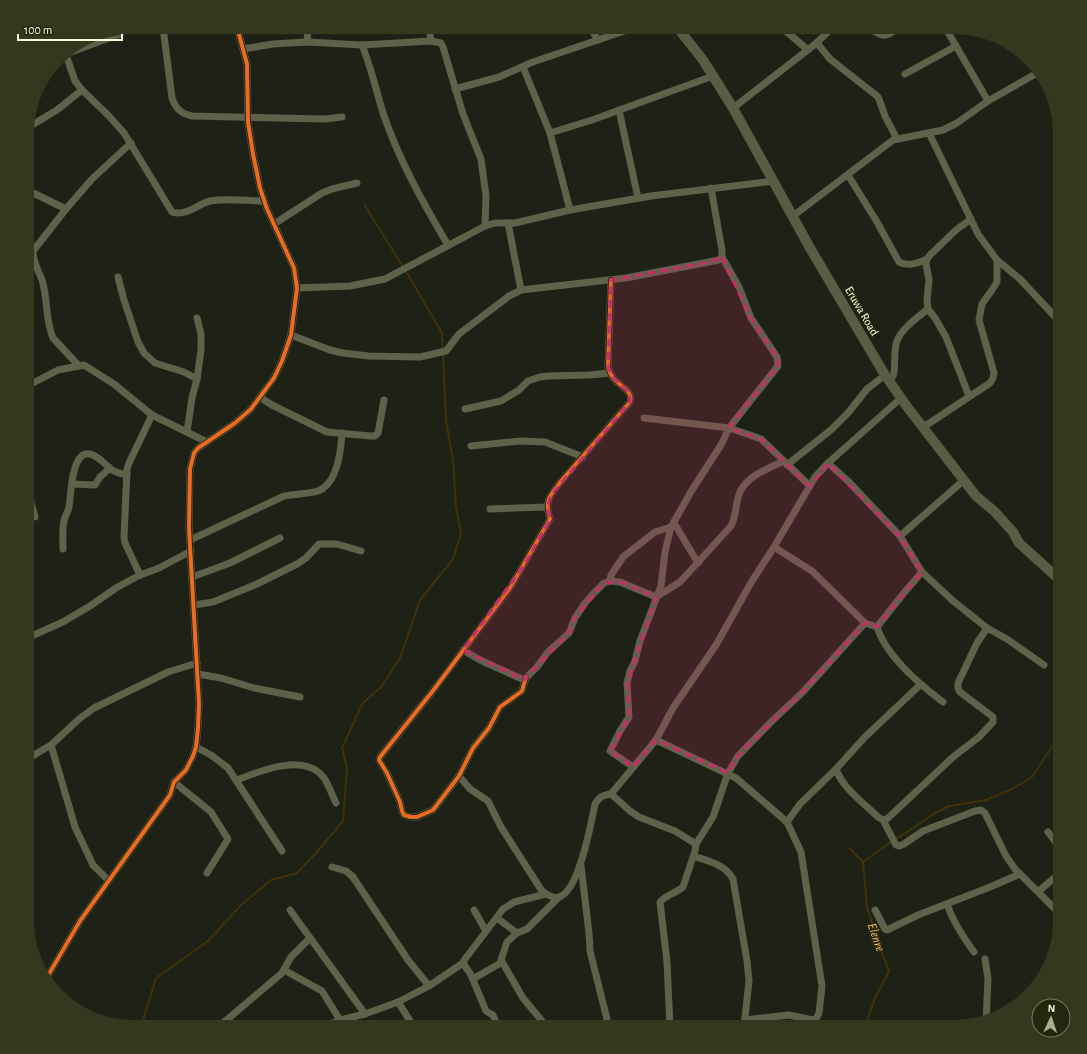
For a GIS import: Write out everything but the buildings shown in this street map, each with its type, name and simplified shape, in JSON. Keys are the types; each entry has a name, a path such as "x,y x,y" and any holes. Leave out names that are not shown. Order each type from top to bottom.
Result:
{"main road":[{"name":"Eruwa Road","path":"683,34 703,60 733,108 810,248 887,378 922,428 976,496 994,511 1013,532 1020,543 1053,574"}],"street":[{"path":"164,34 172,98 179,112 192,116 325,119 342,117"},
{"path":"49,974 80,920 170,795 174,782 186,770 194,756 199,704 190,551 190,469 194,453 198,448 252,409 261,398 274,378 291,335 297,288 294,268 264,201 260,188 253,154 248,117 247,64 239,34"},
{"path":"307,42 308,34"},
{"path":"430,34 431,41"},
{"path":"594,34 598,40"},
{"path":"455,89 499,77 616,34"},
{"path":"789,34 808,50"},
{"path":"733,108 817,43 826,34"},
{"path":"879,34 882,36 888,36 890,34"},
{"path":"949,34 988,101"},
{"path":"87,46 115,36"},
{"path":"243,49 273,44 307,42 362,45 431,41 441,43 463,114 481,159 486,196 485,226"},
{"path":"817,43 830,59 877,96 896,138"},
{"path":"362,45 383,113 406,169 424,205 448,245"},
{"path":"905,74 956,46"},
{"path":"67,59 75,81 124,133 172,212 179,214 211,201 264,201"},
{"path":"523,67 550,133 570,210"},
{"path":"793,216 896,138 944,130 957,123 988,101 1034,75"},
{"path":"550,133 592,120 713,76"},
{"path":"34,124 57,110 82,90"},
{"path":"619,110 638,198"},
{"path":"929,133 978,234 997,260 1020,280 1053,315"},
{"path":"34,250 92,179 131,143"},
{"path":"848,175 877,222 899,262 905,265 915,264 927,259 956,230 971,219"},
{"path":"297,288 350,286 384,279 485,226 495,223 515,223 570,210 638,198 774,181"},
{"path":"274,224 322,193 357,183"},
{"path":"633,767 610,751 629,717 627,683 630,671 636,661 640,641 660,586 665,552 672,525 692,490 721,445 729,428 778,366 779,360 751,318 739,287 722,257 712,188"},
{"path":"34,194 66,210"},
{"path":"508,223 521,290"},
{"path":"291,335 343,354 420,357 447,349 459,334 508,296 521,290 626,278 719,260 722,257"},
{"path":"927,259 926,264 929,280 927,300 928,309 946,337 969,396"},
{"path":"922,428 990,383 993,378 994,373 979,320 982,304 997,282 997,260"},
{"path":"34,263 43,281 47,313 52,334 79,366"},
{"path":"118,277 138,342 144,353 155,363 184,372 197,379"},
{"path":"526,677 522,691 500,707 488,728 473,748 459,776 433,810 417,817 404,815 387,773 379,760 380,757 432,692 510,588 550,519 547,501 630,402 631,398 629,393 619,385 610,373 608,367 611,280"},
{"path":"656,597 680,582 731,526 734,520 740,492 744,486 763,471 786,463 832,429 868,389 894,374 894,355 897,341 912,322 928,309"},
{"path":"187,432 201,350 201,334 197,318"},
{"path":"34,382 58,370 84,365 114,384 152,415 207,442"},
{"path":"465,409 501,402 519,390 528,381 540,377 589,376 610,373"},
{"path":"261,398 327,432 375,436 378,433 384,400"},
{"path":"541,1020 523,998 502,962 504,947 507,942 518,933 527,929 559,897 568,891 581,866 595,804 603,795 611,794 656,740 673,708 716,645 752,581 774,547 815,477 828,463 901,398"},
{"path":"140,575 125,543 124,537 127,475 129,463 152,415"},
{"path":"644,418 729,428 761,439 810,486"},
{"path":"190,540 284,496 317,491 323,488 328,483 337,464 342,433"},
{"path":"471,446 521,441 545,442 583,457"},
{"path":"63,549 64,520 69,507 74,471 77,462 88,453 97,457 118,473 127,475"},
{"path":"828,463 853,485 900,536 922,572 952,600 987,628 1007,639 1044,665"},
{"path":"72,484 95,485 100,477 110,468"},
{"path":"900,536 964,480"},
{"path":"490,509 547,507"},
{"path":"672,525 698,563"},
{"path":"610,581 611,576 623,557 655,532 672,525"},
{"path":"192,578 230,563 280,538"},
{"path":"194,605 212,602 256,584 297,564 306,558 319,544 337,544 361,551"},
{"path":"774,547 812,571 865,623 877,627"},
{"path":"34,635 63,622 116,588 140,575 159,568 190,551"},
{"path":"877,627 922,572"},
{"path":"463,650 480,660 524,680 537,667 548,652 569,633 575,618 594,592 604,583 610,581 620,582 656,597"},
{"path":"670,1020 667,969 660,902 663,898 679,891 683,887 696,844 713,817 728,773 738,756 803,692 865,623"},
{"path":"877,627 883,643 920,685 943,702"},
{"path":"883,820 891,816 947,762 979,737 993,722 993,717 960,692 958,688 958,683 972,654 987,628"},
{"path":"34,753 51,745 79,719 94,708 168,672 197,663"},
{"path":"198,674 221,678 254,688 300,696"},
{"path":"787,822 800,804 836,770 864,738 920,685"},
{"path":"656,740 728,773 741,781 787,822 800,852 822,986 819,1013 816,1019 813,1020 789,1015 761,1020"},
{"path":"51,745 75,826 93,865 108,880"},
{"path":"196,747 211,755 228,768 282,850"},
{"path":"237,780 262,770 285,765 308,768 316,771 324,778 336,803"},
{"path":"836,770 842,781 883,820 896,845 899,846 923,831 981,810 985,813 1006,856 1020,874 1053,906"},
{"path":"459,776 470,789 488,801 501,827 539,887 546,894 552,897 559,897"},
{"path":"174,782 211,812 228,839 206,873"},
{"path":"611,794 639,817 675,831 696,844"},
{"path":"1048,832 1053,839"},
{"path":"693,856 721,866 727,870 733,879 749,981 744,1020"},
{"path":"581,866 590,951 607,1020"},
{"path":"332,867 346,871 353,877 408,960 429,986"},
{"path":"875,910 885,929 887,930 1020,874"},
{"path":"1039,891 1053,879"},
{"path":"284,970 322,991 340,1020 365,1014 398,1002 429,986 463,963 503,909 510,904 524,899 546,894"},
{"path":"947,904 958,930 974,952"},
{"path":"290,910 365,1014"},
{"path":"474,910 486,931"},
{"path":"497,918 518,933"},
{"path":"227,1020 276,980 291,958 310,938"},
{"path":"985,959 988,979 986,1015"},
{"path":"473,979 502,962"},
{"path":"463,963 473,979 486,1011 493,1016 495,1020"},
{"path":"398,1002 410,1020"}],"highlighted area":[{"path":"722,257 751,318 779,360 778,366 729,428 761,439 810,486 828,463 900,536 922,572 877,627 865,623 803,692 738,756 728,773 656,740 633,767 610,751 629,717 627,683 656,597 620,582 604,583 575,618 569,633 524,680 463,650 526,562 550,519 547,507 552,494 630,402 629,393 614,379 608,367 611,280 709,262"}],"waterway":[{"path":"143,1020 156,978 208,941 241,905 271,880 297,873 343,821 347,768 342,748 362,704 382,686 400,658 420,600 453,559 461,534 456,507 453,461 446,420 442,333 404,268 365,206"},
{"path":"863,862 932,815 949,806 986,800 1012,789 1032,777 1053,746"},
{"name":"Elenre","path":"849,848 863,862 867,907 889,971 875,998 867,1020"}],"cycle path":[{"path":"49,974 80,921 170,795 174,782 186,770 193,756 196,747 199,704 189,528 190,469 194,453 198,448 235,423 251,409 274,378 291,335 297,288 294,268 267,209 260,188 248,122 247,64 239,34"},
{"path":"526,677 522,691 500,707 489,728 473,748 459,776 433,810 417,817 404,815 387,773 379,760 380,757 432,692 510,588 550,519 548,502 551,494 630,402 631,398 629,393 614,379 608,367 611,280"}]}
